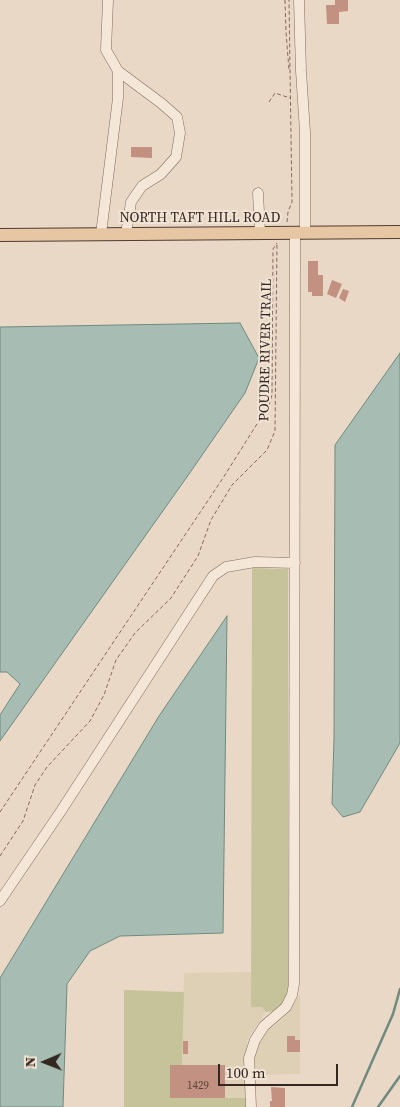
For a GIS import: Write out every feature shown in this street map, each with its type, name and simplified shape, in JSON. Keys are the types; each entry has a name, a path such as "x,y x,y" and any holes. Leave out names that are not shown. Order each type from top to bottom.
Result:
{"main road":[{"name":"NORTH TAFT HILL ROAD","path":"0,235 260,232 290,235 400,232"}],"lane":[{"path":"108,0 106,50 118,71 161,102 177,117 180,133 176,157 161,174 142,186 131,202 126,234"},
{"path":"251,1107 250,1058 255,1040 264,1026 286,1007 292,995 294,984 295,563 290,235 305,132 300,71 299,0"},
{"path":"101,234 118,98 118,71"},
{"path":"258,193 260,232"},
{"path":"0,902 213,576 226,567 255,562 295,563"}],"path":[{"path":"285,0 290,80"},
{"name":"POUDRE RIVER TRAIL","path":"0,856 23,821 35,786 47,767 90,721 104,696 116,660 136,633 171,598 198,556 211,520 232,485 267,450 275,431 290,235 288,212 292,202 289,0"},
{"path":"269,102 275,93 291,98"},
{"path":"0,812 269,406 272,395 273,249 290,235"}],"shaded area":[{"path":"240,323 259,358 245,393 0,741 0,715 20,684 7,672 0,672 0,327"},
{"path":"400,353 400,743 360,812 343,817 332,804 335,445"},
{"path":"252,568 288,569 288,989 286,998 276,1011 266,1012 262,1007 251,1007"},
{"path":"227,616 223,933 120,936 90,951 67,984 63,1107 0,1107 0,978 159,716"},
{"path":"251,972 251,1007 262,1007 266,1012 247,1040 247,1098 225,1098 225,1065 182,1065 184,973"},
{"path":"124,990 184,992 182,1065 170,1065 170,1098 247,1098 248,1107 124,1107"},
{"path":"300,994 300,1074 255,1075 255,1050 263,1035 287,1015"}],"building":[{"path":"335,0 348,0 348,11 339,12 339,24 327,24 326,5 335,5"},
{"path":"131,147 152,147 152,158 131,157"},
{"path":"308,261 318,261 318,275 323,275 323,296 312,296 312,292 308,292"},
{"path":"332,280 342,284 336,298 327,294"},
{"path":"343,289 349,291 345,302 339,298"},
{"path":"287,1036 295,1036 295,1040 300,1040 300,1052 287,1052"},
{"path":"183,1041 188,1041 188,1054 183,1054"},
{"path":"170,1065 225,1065 225,1098 170,1098"},
{"path":"271,1087 285,1088 285,1107 270,1107 270,1101 272,1101"}],"waterway":[{"path":"352,1107 393,1014 400,989"},
{"path":"378,1107 400,1076"}]}
